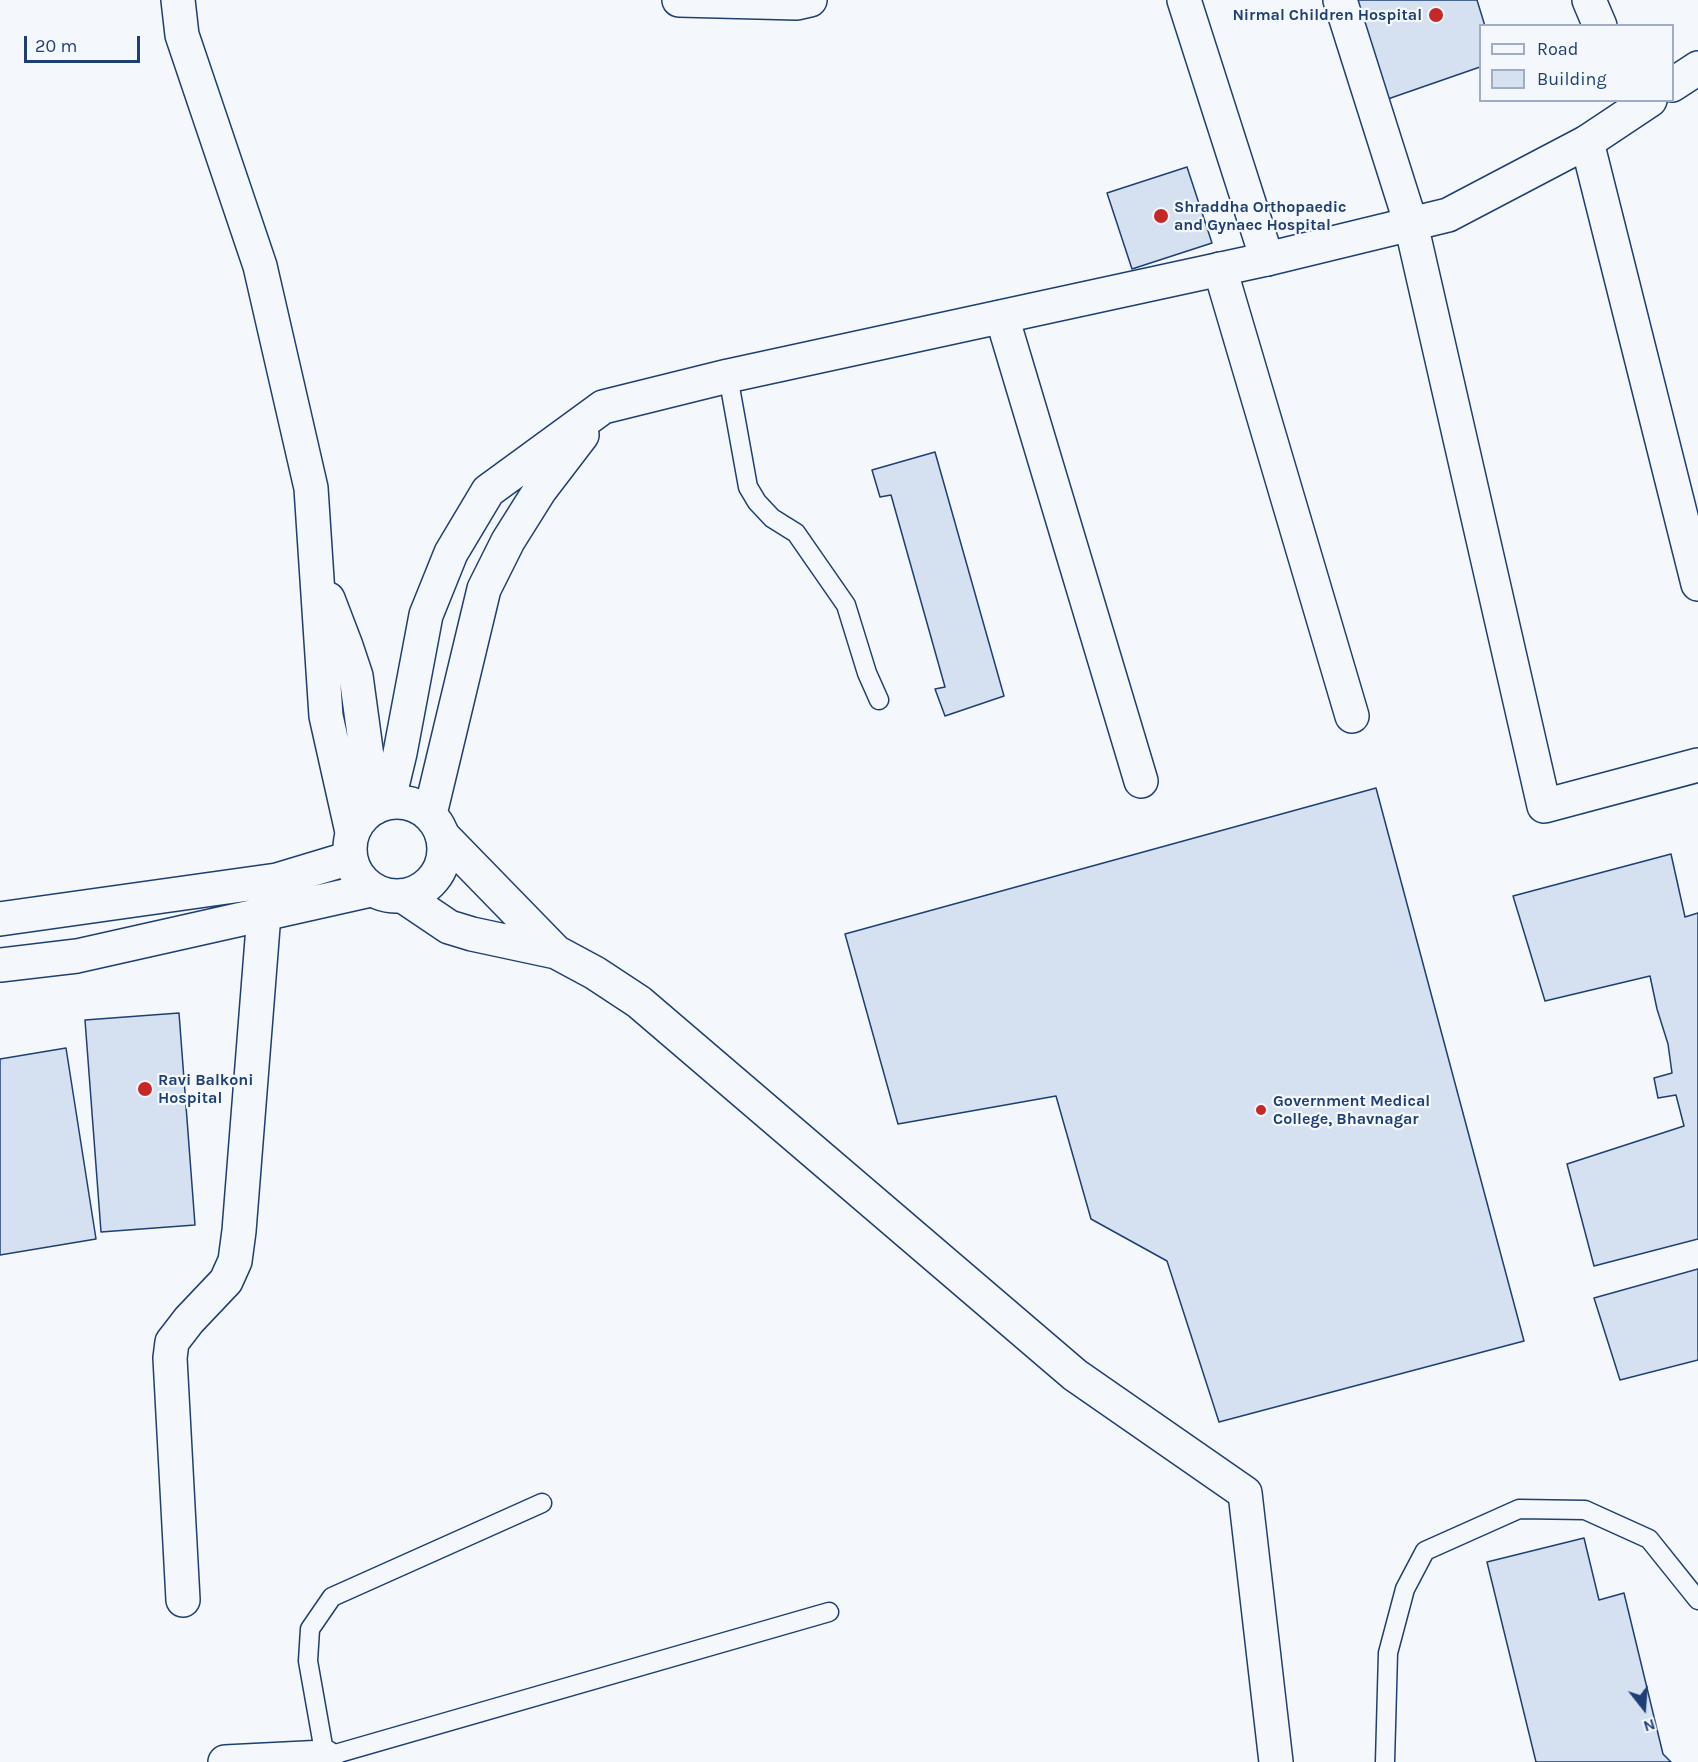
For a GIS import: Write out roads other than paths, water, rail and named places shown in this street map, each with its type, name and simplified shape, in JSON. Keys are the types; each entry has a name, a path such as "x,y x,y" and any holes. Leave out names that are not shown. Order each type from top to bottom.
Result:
{"street":[{"path":"178,0 182,35 260,266 312,488 326,716 351,845 352,864 359,879 371,890 386,896 403,896 419,891 432,882 441,869 444,840 436,824 484,589 508,541 540,490 603,407"},
{"path":"679,0 797,3 810,0"},
{"path":"1184,0 1267,259"},
{"path":"1340,0 1411,224 1544,806 1698,765"},
{"path":"1589,0 1599,24"},
{"path":"1674,84 1698,68"},
{"path":"381,805 400,753 426,615 451,553 488,491 603,407 728,376 1267,259 1448,215 1587,142 1639,104"},
{"path":"1587,142 1698,584"},
{"path":"1220,269 1352,716"},
{"path":"1002,317 1141,781"},
{"path":"317,573 356,676 381,805"},
{"path":"0,919 277,880 351,845 361,818 381,805 403,802 417,806 436,824 556,952"},
{"path":"0,965 77,956 371,890"},
{"path":"403,896 449,927 556,952 595,973 639,1002 1075,1375 1245,1493 1276,1762"},
{"path":"183,1600 170,1358 172,1342 189,1320 226,1281 235,1261 264,914"},
{"path":"225,1762 326,1759"}],"lane":[{"path":"728,376 748,487 757,502 772,518 796,533 846,605 867,673 879,700"},
{"path":"543,1503 332,1597 310,1629 308,1661 326,1759 829,1612"},
{"path":"1385,1762 1388,1653 1405,1589 1425,1551 1519,1509 1585,1510 1649,1539 1698,1600"}],"place":[{"name":"Nirmal Children Hospital","path":"1436,15"},
{"name":"Shraddha Orthopaedic and Gynaec Hospital","path":"1161,216"},
{"name":"Ravi Balkoni Hospital","path":"145,1089"},
{"name":"Government Medical College, Bhavnagar","path":"1261,1110"}]}
